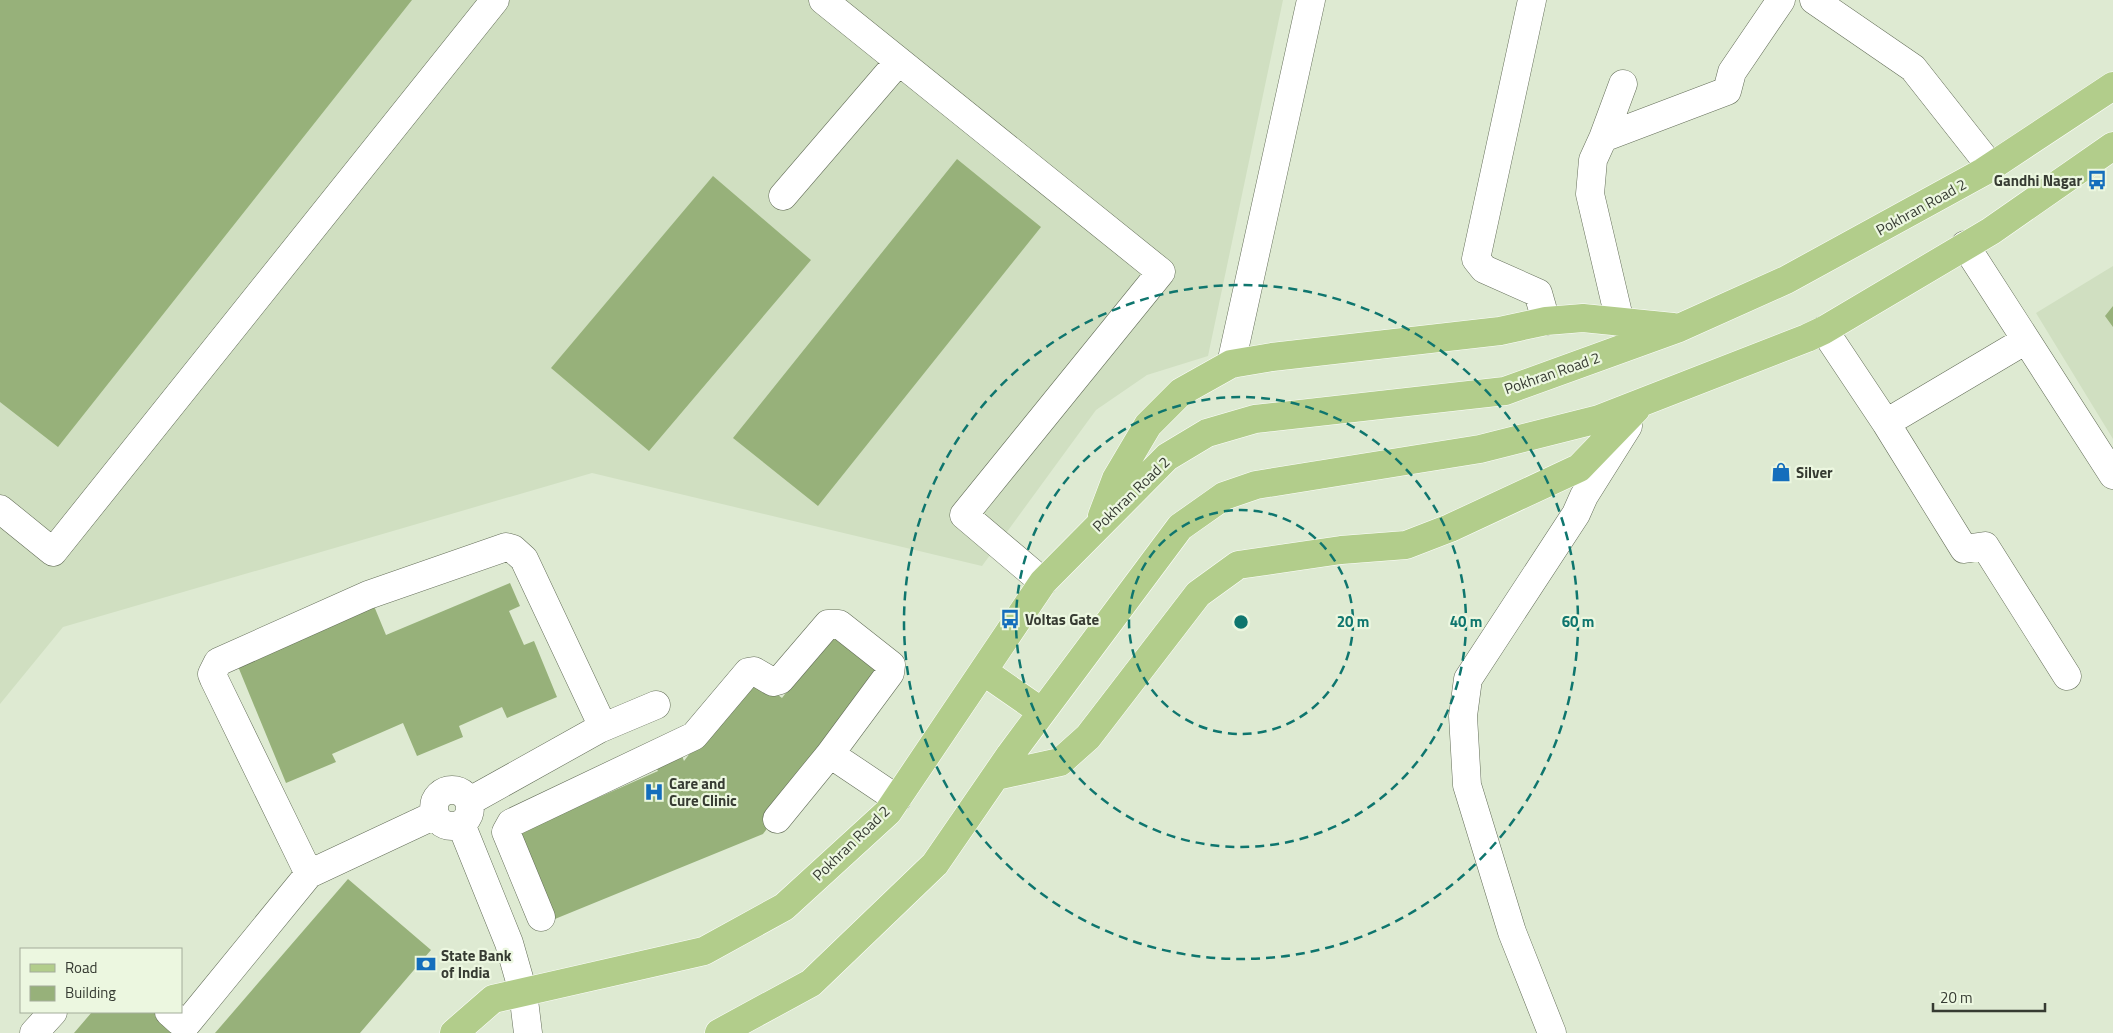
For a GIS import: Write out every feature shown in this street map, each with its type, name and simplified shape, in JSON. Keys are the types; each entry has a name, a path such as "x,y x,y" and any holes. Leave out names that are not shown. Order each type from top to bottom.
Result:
{"main road":[{"name":"Pokhran Road 2","path":"454,1033 493,999 704,950 784,907 888,812 1044,582 1167,458 1207,433 1256,419 1505,391 1679,328 1786,280 1991,167 2113,86"},
{"path":"719,1033 811,983 935,864 1042,712 1180,527 1224,496 1256,485 1480,449 1598,420 1824,330 1991,231 2113,146"},
{"path":"1099,525 1116,479 1148,425 1181,392 1230,364 1272,357 1500,331 1546,321 1583,318 1679,328"},
{"path":"996,776 1060,762 1088,737 1198,594 1238,565 1341,550 1406,546 1450,528 1579,468 1644,401"},
{"path":"983,671 1042,712"}],"street":[{"path":"0,510 53,552 495,0"},
{"path":"823,0 1161,272 964,515 1044,582"},
{"path":"1230,364 1311,0"},
{"path":"1532,0 1476,259 1484,269 1538,293 1546,321"},
{"path":"1604,138 1726,91 1732,72 1781,0"},
{"path":"1814,0 1913,68 1991,167"},
{"path":"783,196 899,62"},
{"path":"1620,322 1590,194 1594,160 1623,84"},
{"path":"1965,245 2113,475"},
{"path":"1824,330 1886,423 1964,549 1985,546 2067,676"},
{"path":"1886,423 2026,340"},
{"path":"1552,1033 1512,932 1467,785 1463,716 1468,679 1576,514 1584,496 1644,401"},
{"path":"309,874 214,679 212,674 218,662 368,595 506,547 513,549 524,559 603,727"},
{"path":"541,917 506,832 511,823 694,736 748,672 754,671 773,682 780,680 828,624 839,624 891,665 890,673 830,754 777,820"},
{"path":"170,1013 179,1021 188,1022 309,874 435,815 443,824 449,826 465,812 603,727 656,704"},
{"path":"830,754 897,799"},
{"path":"465,812 509,943 523,992 528,1033"},
{"path":"34,1033 52,1013"}],"shaded area":[{"path":"0,0 1283,0 1208,356 1147,375 1096,410 982,566 592,473 63,627 0,704"},
{"path":"2113,266 2113,439 2036,313"}],"building":[{"path":"0,0 412,0 58,447 0,402"},
{"path":"957,159 1041,227 818,506 733,438"},
{"path":"713,176 811,260 649,451 551,368"},
{"path":"2113,306 2113,327 2105,316"},
{"path":"510,583 520,606 509,611 524,645 534,641 557,697 507,718 502,707 459,726 463,737 417,756 403,723 332,754 336,762 286,783 237,664 374,606 386,635"},
{"path":"835,628 888,668 763,834 550,921 514,835 658,771 652,759 680,751 684,761 750,674 782,698"},
{"path":"348,879 431,950 360,1033 215,1033"},
{"path":"91,1013 160,1013 184,1033 74,1033"}],"place":[{"name":"Gandhi Nagar","path":"2097,180"},
{"name":"Silver","path":"1781,472"},
{"name":"Voltas Gate","path":"1010,619"},
{"name":"Care and Cure Clinic","path":"654,792"},
{"name":"State Bank of India","path":"426,964"}]}
